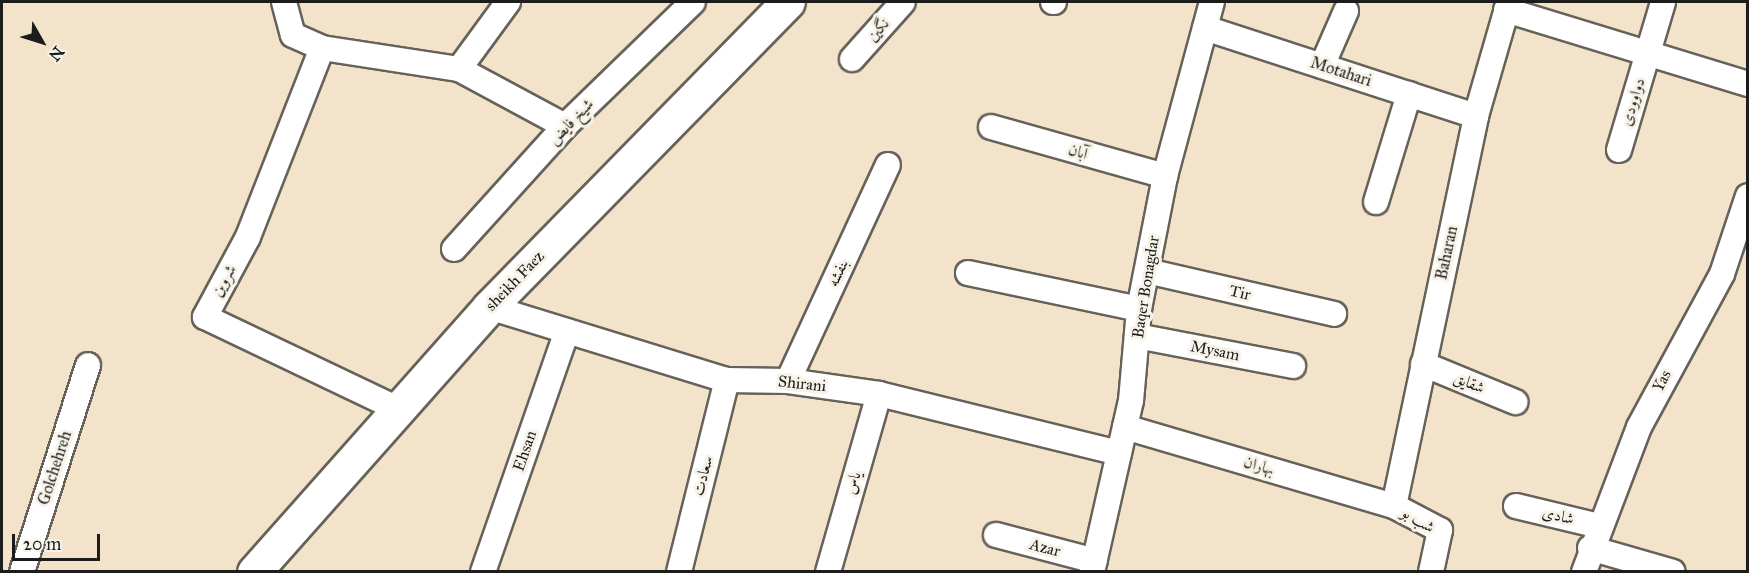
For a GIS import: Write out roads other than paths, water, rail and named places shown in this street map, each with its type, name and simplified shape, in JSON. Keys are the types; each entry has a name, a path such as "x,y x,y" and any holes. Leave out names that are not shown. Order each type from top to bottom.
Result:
{"street":[{"path":"284,2 293,35 322,48 459,69 565,126"},
{"path":"459,69 508,2"},
{"name":"شیخ فایض","path":"454,249 565,126 693,2"},
{"name":"sheikh Faez","path":"254,572 489,307 788,2"},
{"name":"نگین","path":"852,59 903,2"},
{"name":"Baqer Bonagdar","path":"1094,566 1125,427 1139,309 1165,176 1205,28 1208,2"},
{"name":"دواوودی","path":"1619,150 1663,2"},
{"path":"1507,6 1648,54 1748,84"},
{"name":"Baharan","path":"1394,506 1476,116 1507,6"},
{"path":"1322,66 1346,11"},
{"name":"Motahari","path":"1205,28 1476,116"},
{"name":"شروین","path":"322,48 248,237 206,317 398,409"},
{"path":"1376,202 1409,94"},
{"name":"آبان","path":"991,127 1165,176"},
{"name":"بنفشه","path":"788,381 888,165"},
{"name":"Yas","path":"1584,572 1590,548 1638,427 1722,274 1748,196"},
{"name":"Tir","path":"1147,271 1334,314"},
{"path":"968,273 1139,309"},
{"name":"Shirani","path":"489,307 727,380 788,381 879,394 1119,453"},
{"name":"Ehsan","path":"483,572 567,331"},
{"name":"Mysam","path":"1137,336 1293,366"},
{"name":"شقایق","path":"1423,364 1515,402"},
{"name":"Golchehreh","path":"22,572 88,365"},
{"name":"سعادت","path":"679,572 727,380"},
{"name":"یاس","path":"828,572 879,394"},
{"name":"بهاران","path":"1125,427 1394,506"},
{"name":"شب بو","path":"1394,506 1440,530 1431,572"},
{"name":"شادی","path":"1516,506 1599,526"},
{"name":"Azar","path":"996,536 1094,566"},
{"path":"1590,548 1672,572"}]}
